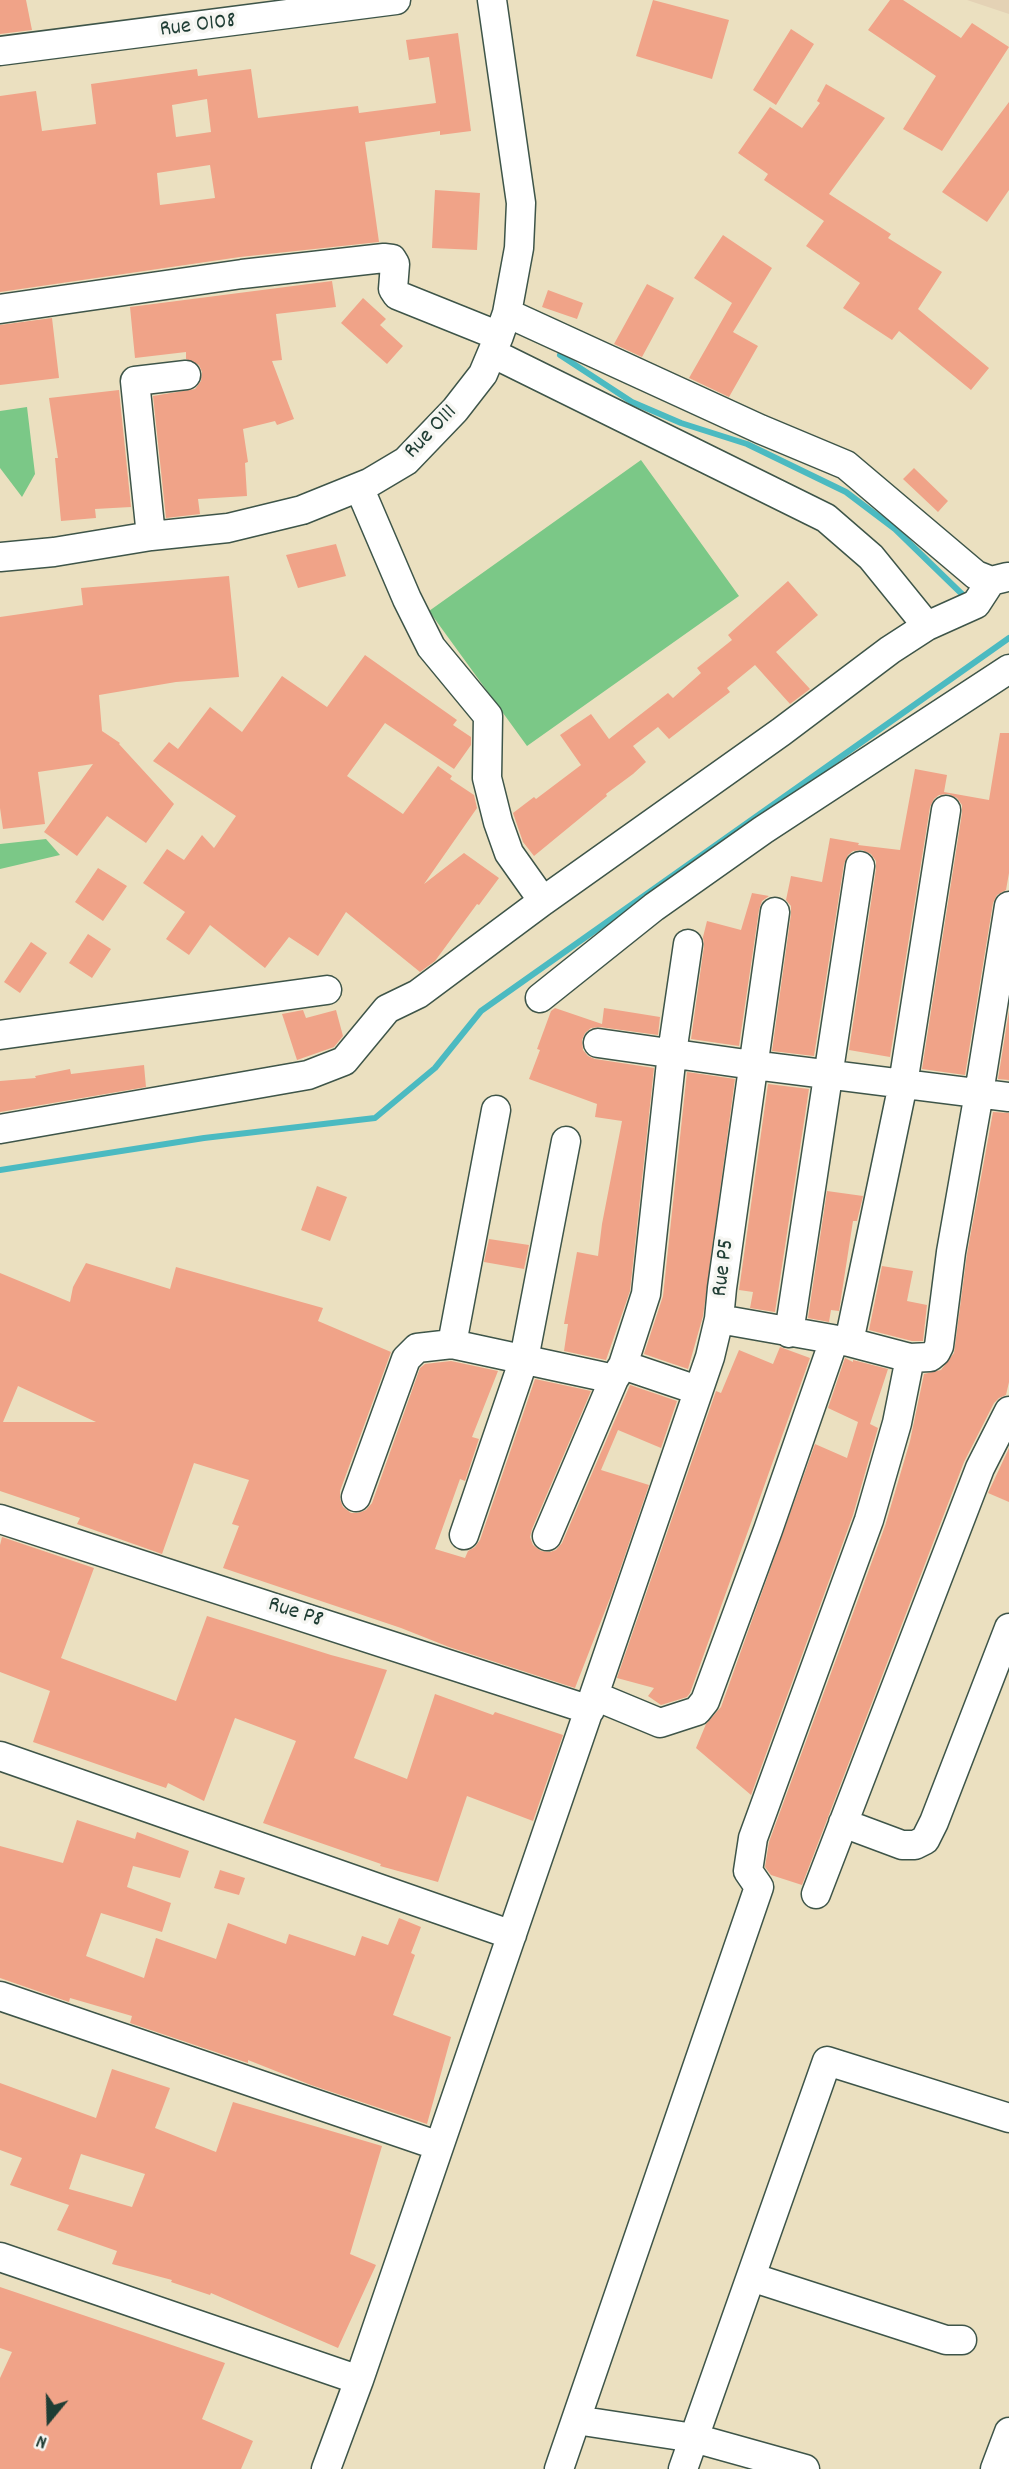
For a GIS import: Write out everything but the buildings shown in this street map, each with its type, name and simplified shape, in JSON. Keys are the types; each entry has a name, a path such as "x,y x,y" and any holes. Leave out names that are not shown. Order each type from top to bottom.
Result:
{"street":[{"name":"Rue O108","path":"0,51 396,0"},
{"name":"Rue O111","path":"0,556 54,552 151,536 228,528 302,510 359,487 406,461 435,433 483,374 499,334 519,248 521,203 492,0"},
{"path":"0,309 242,274 392,259 395,264 393,289 397,295 760,429 846,465 976,575 1000,578"},
{"path":"499,334 826,518 871,557 926,626"},
{"path":"151,536 135,381 186,375"},
{"path":"359,487 407,599 431,647 488,716 487,778 498,822 509,853 543,901"},
{"path":"0,1129 308,1075 344,1061 387,1009 418,994 890,650 926,626 976,604 1000,578"},
{"path":"540,998 654,906 764,830 1009,669"},
{"name":"Rue P8","path":"0,1519 660,1723 697,1711 705,1701 841,1341 904,1084 946,810"},
{"path":"789,1333 860,866"},
{"path":"719,1319 841,1341 911,1358 930,1357 939,1346 951,1252 1009,906"},
{"name":"Rue P5","path":"326,2469 359,2380 710,1357 719,1319 775,912"},
{"path":"547,1536 619,1372 646,1294 672,1053 688,944"},
{"path":"0,1035 327,990"},
{"path":"598,1043 1009,1097"},
{"path":"452,1344 496,1110"},
{"path":"464,1535 524,1359 566,1141"},
{"path":"356,1497 407,1359 417,1348 452,1344 549,1367 619,1372 697,1390"},
{"path":"559,2469 759,1887 748,1871 753,1838 869,1520 897,1423 911,1358"},
{"path":"816,1894 980,1468 1009,1411"},
{"path":"843,1824 902,1845 915,1845 925,1840 1009,1628"},
{"path":"0,1756 512,1936"},
{"path":"0,1996 439,2146"},
{"path":"683,2469 827,2061 1009,2118"},
{"path":"0,2257 359,2380"},
{"path":"751,2277 946,2340 962,2340"},
{"path":"576,2420 694,2438 805,2469"},
{"path":"995,2469 1009,2432"}],"shaded area":[{"path":"967,0 1009,0 1009,14"}],"green space":[{"path":"27,407 35,474 22,497 0,468 0,411"},
{"path":"641,460 739,596 527,746 429,611"},
{"path":"46,839 60,855 0,869 0,844"}],"waterway":[{"path":"560,355 632,402 681,423 747,444 846,492 895,529 965,597"},
{"path":"0,1170 204,1138 375,1118 435,1068 481,1011 1009,638"}]}
